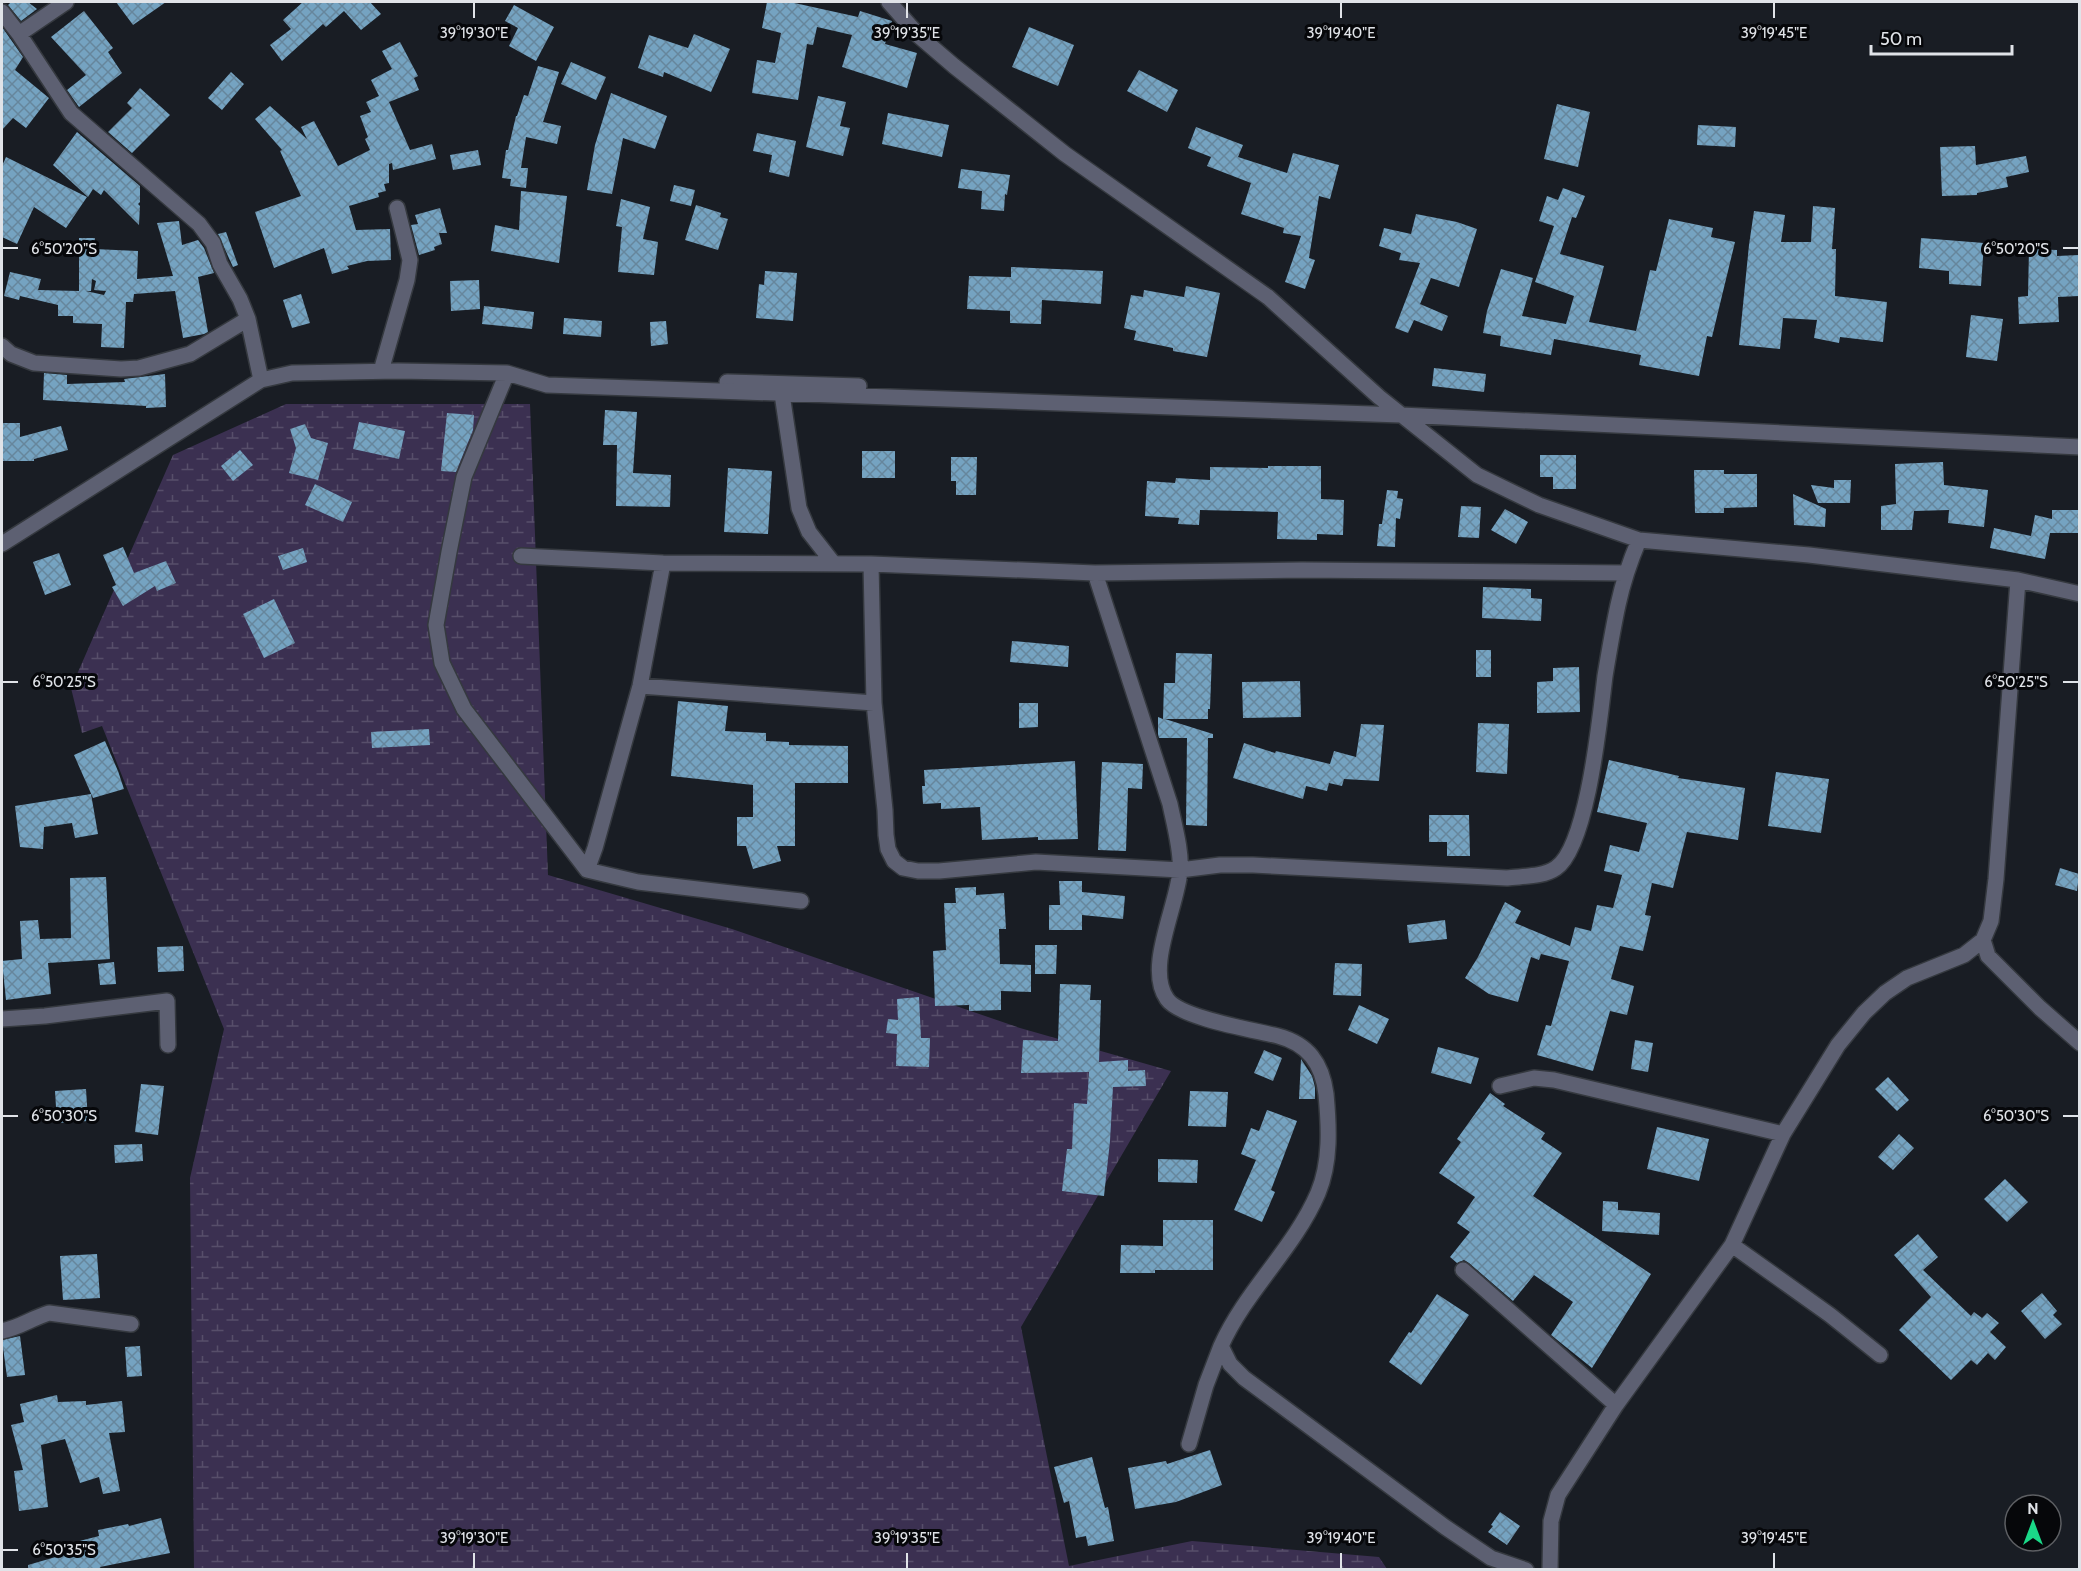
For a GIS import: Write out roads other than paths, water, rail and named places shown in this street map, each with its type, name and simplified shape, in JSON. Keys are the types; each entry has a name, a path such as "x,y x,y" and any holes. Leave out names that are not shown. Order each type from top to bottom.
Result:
{"street":[{"path":"19,34 66,2"},
{"path":"889,2 919,36 954,66 1065,154 1268,297 1401,416 1477,475 1539,505 1639,540 1809,555 2018,580 2079,594"},
{"path":"2,12 72,113 199,224 213,243 220,264 240,299 248,319 261,380"},
{"path":"381,371 407,280 410,260 397,208"},
{"path":"2,346 11,354 34,363 121,369 139,368 190,354 248,319"},
{"path":"2,544 261,380 292,373 381,371 507,373 547,385 1401,416 2079,447"},
{"path":"507,373 465,477 436,625 442,663 464,709 586,870 638,882 801,901"},
{"path":"547,385 559,375 911,388 928,399"},
{"path":"782,394 799,508 809,532 834,564"},
{"path":"871,564 874,703 887,842 894,861 903,868 918,872 1036,862 1180,870 1210,866 1253,865 1508,878 1540,874 1556,868 1566,857 1572,845 1589,789 1606,673 1625,573 1639,540"},
{"path":"521,556 663,563 871,564 1095,573 1302,570 1625,573"},
{"path":"586,870 595,848 640,686 663,563"},
{"path":"1095,573 1170,804 1180,870 1159,966 1161,986 1168,1000 1183,1012 1290,1039 1308,1050 1318,1067 1325,1088 1329,1125 1325,1166 1319,1191 1297,1231 1232,1322 1206,1385 1189,1444"},
{"path":"1550,1569 1551,1521 1558,1495 1616,1405 1732,1245 1783,1134 1838,1045 1864,1013 1886,993 1907,978 1964,955 1983,940 1991,921 1996,879 2018,580"},
{"path":"640,686 874,703"},
{"path":"1983,940 1989,956 2040,1008 2079,1043"},
{"path":"2,1019 167,1001 168,1045"},
{"path":"1500,1086 1534,1078 1554,1080 1783,1134"},
{"path":"1732,1245 1830,1315 1880,1355"},
{"path":"1463,1270 1616,1405"},
{"path":"2,1331 14,1329 49,1313 131,1324"},
{"path":"1221,1346 1230,1364 1244,1378 1445,1527 1491,1558 1526,1569"}]}
